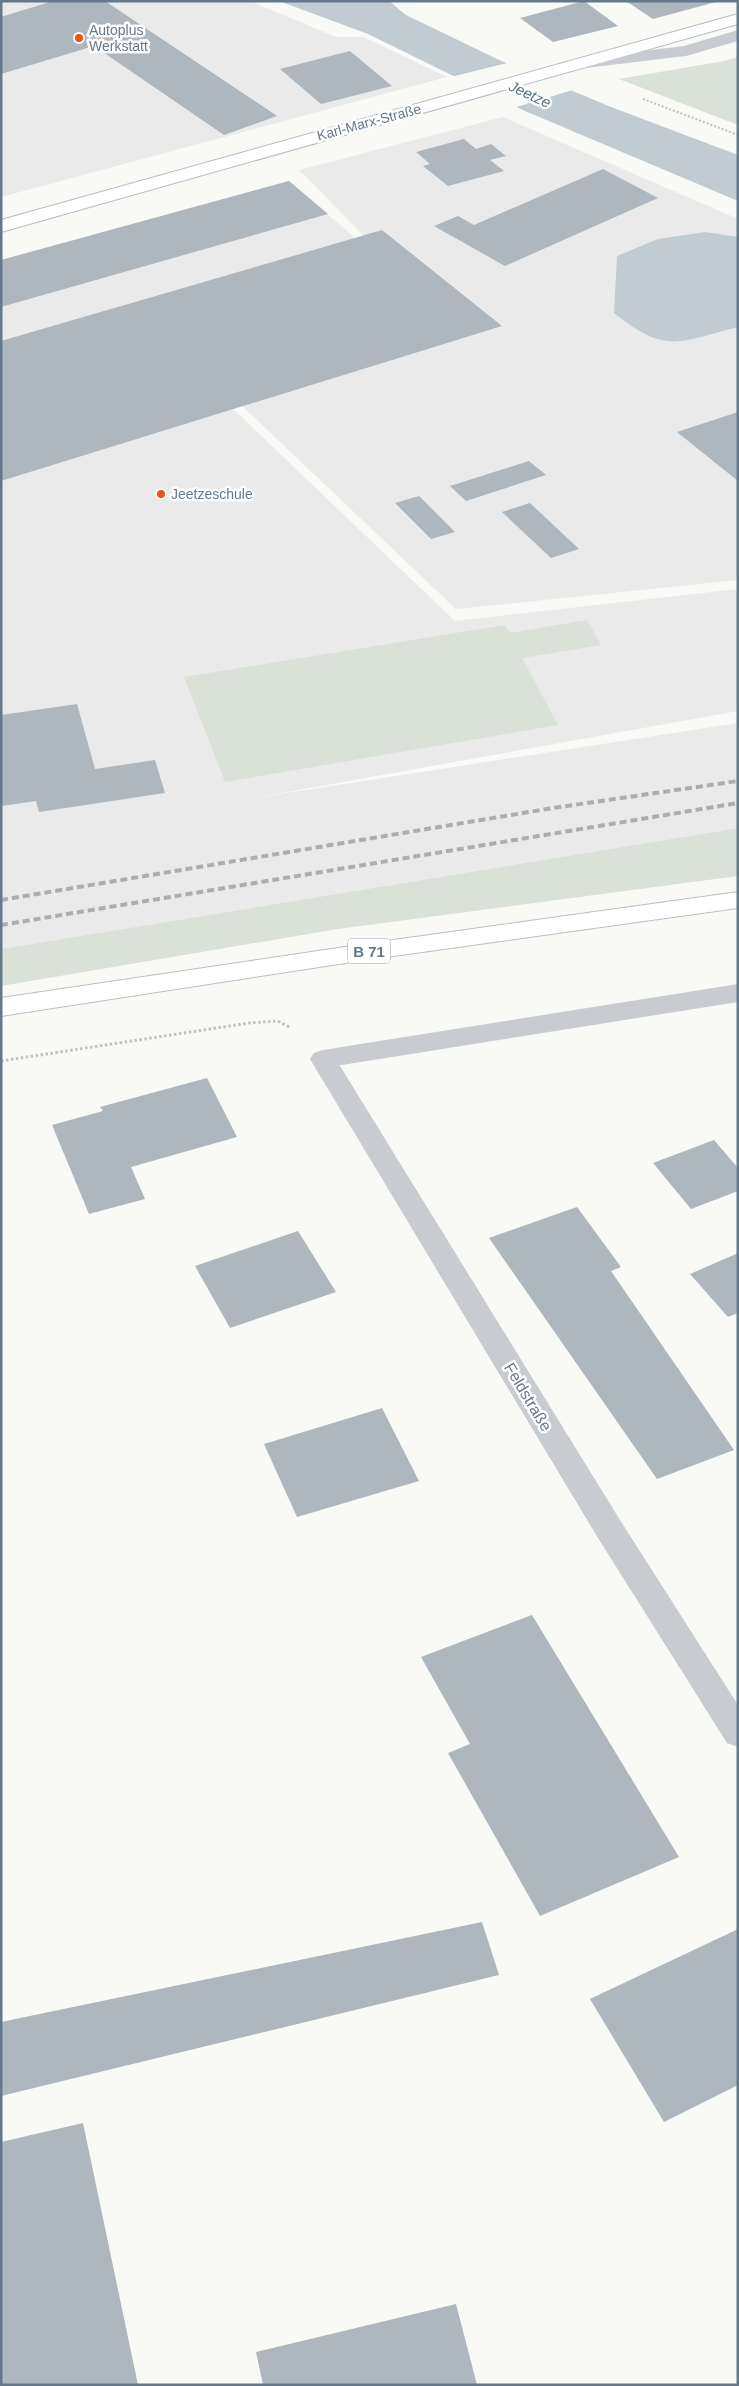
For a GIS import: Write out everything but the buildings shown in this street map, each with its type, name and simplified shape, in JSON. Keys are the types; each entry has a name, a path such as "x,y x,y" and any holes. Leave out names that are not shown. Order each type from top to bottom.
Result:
{"main road":[{"name":"Karl-Marx-Straße","path":"1,226 738,19"},
{"name":"B 71","path":"1,1007 365,952 738,900"}],"street":[{"path":"578,64 686,50 738,35"},
{"path":"323,1059 738,993"},
{"name":"Feldstraße","path":"323,1059 603,1520 738,1733"}],"path":[{"path":"642,98 738,134"},
{"path":"1,1061 278,1021 303,1035 323,1059"}],"shaded area":[{"path":"1,1 250,1 336,37 363,37 447,77 1,197"},
{"path":"738,57 738,125 619,79 724,61"},
{"path":"503,117 738,219 738,580 456,609 139,308 369,241 299,170"},
{"name":"Jeetzeschule","path":"289,181 355,238 124,305 455,621 738,589 738,711 254,798 738,723 738,828 1,949 1,260"},
{"path":"587,620 601,645 522,658 558,725 225,782 184,677 505,625 510,633"},
{"path":"738,828 738,876 338,929 1,986 1,949"}],"water":[{"name":"Jeetze","path":"279,1 389,1 406,15 497,59 611,107 738,155 738,201 525,111 368,34"},
{"path":"705,232 738,237 738,327 686,340 661,340 647,335 614,313 617,256 658,239"}],"pier":[{"path":"511,62 576,89 513,108 451,77"}],"railway":[{"path":"1,900 553,808 738,781"},
{"path":"1,925 738,803"}],"place":[{"name":"Autoplus Werkstatt","path":"79,38"},
{"name":"Jeetzeschule","path":"161,494"}]}
